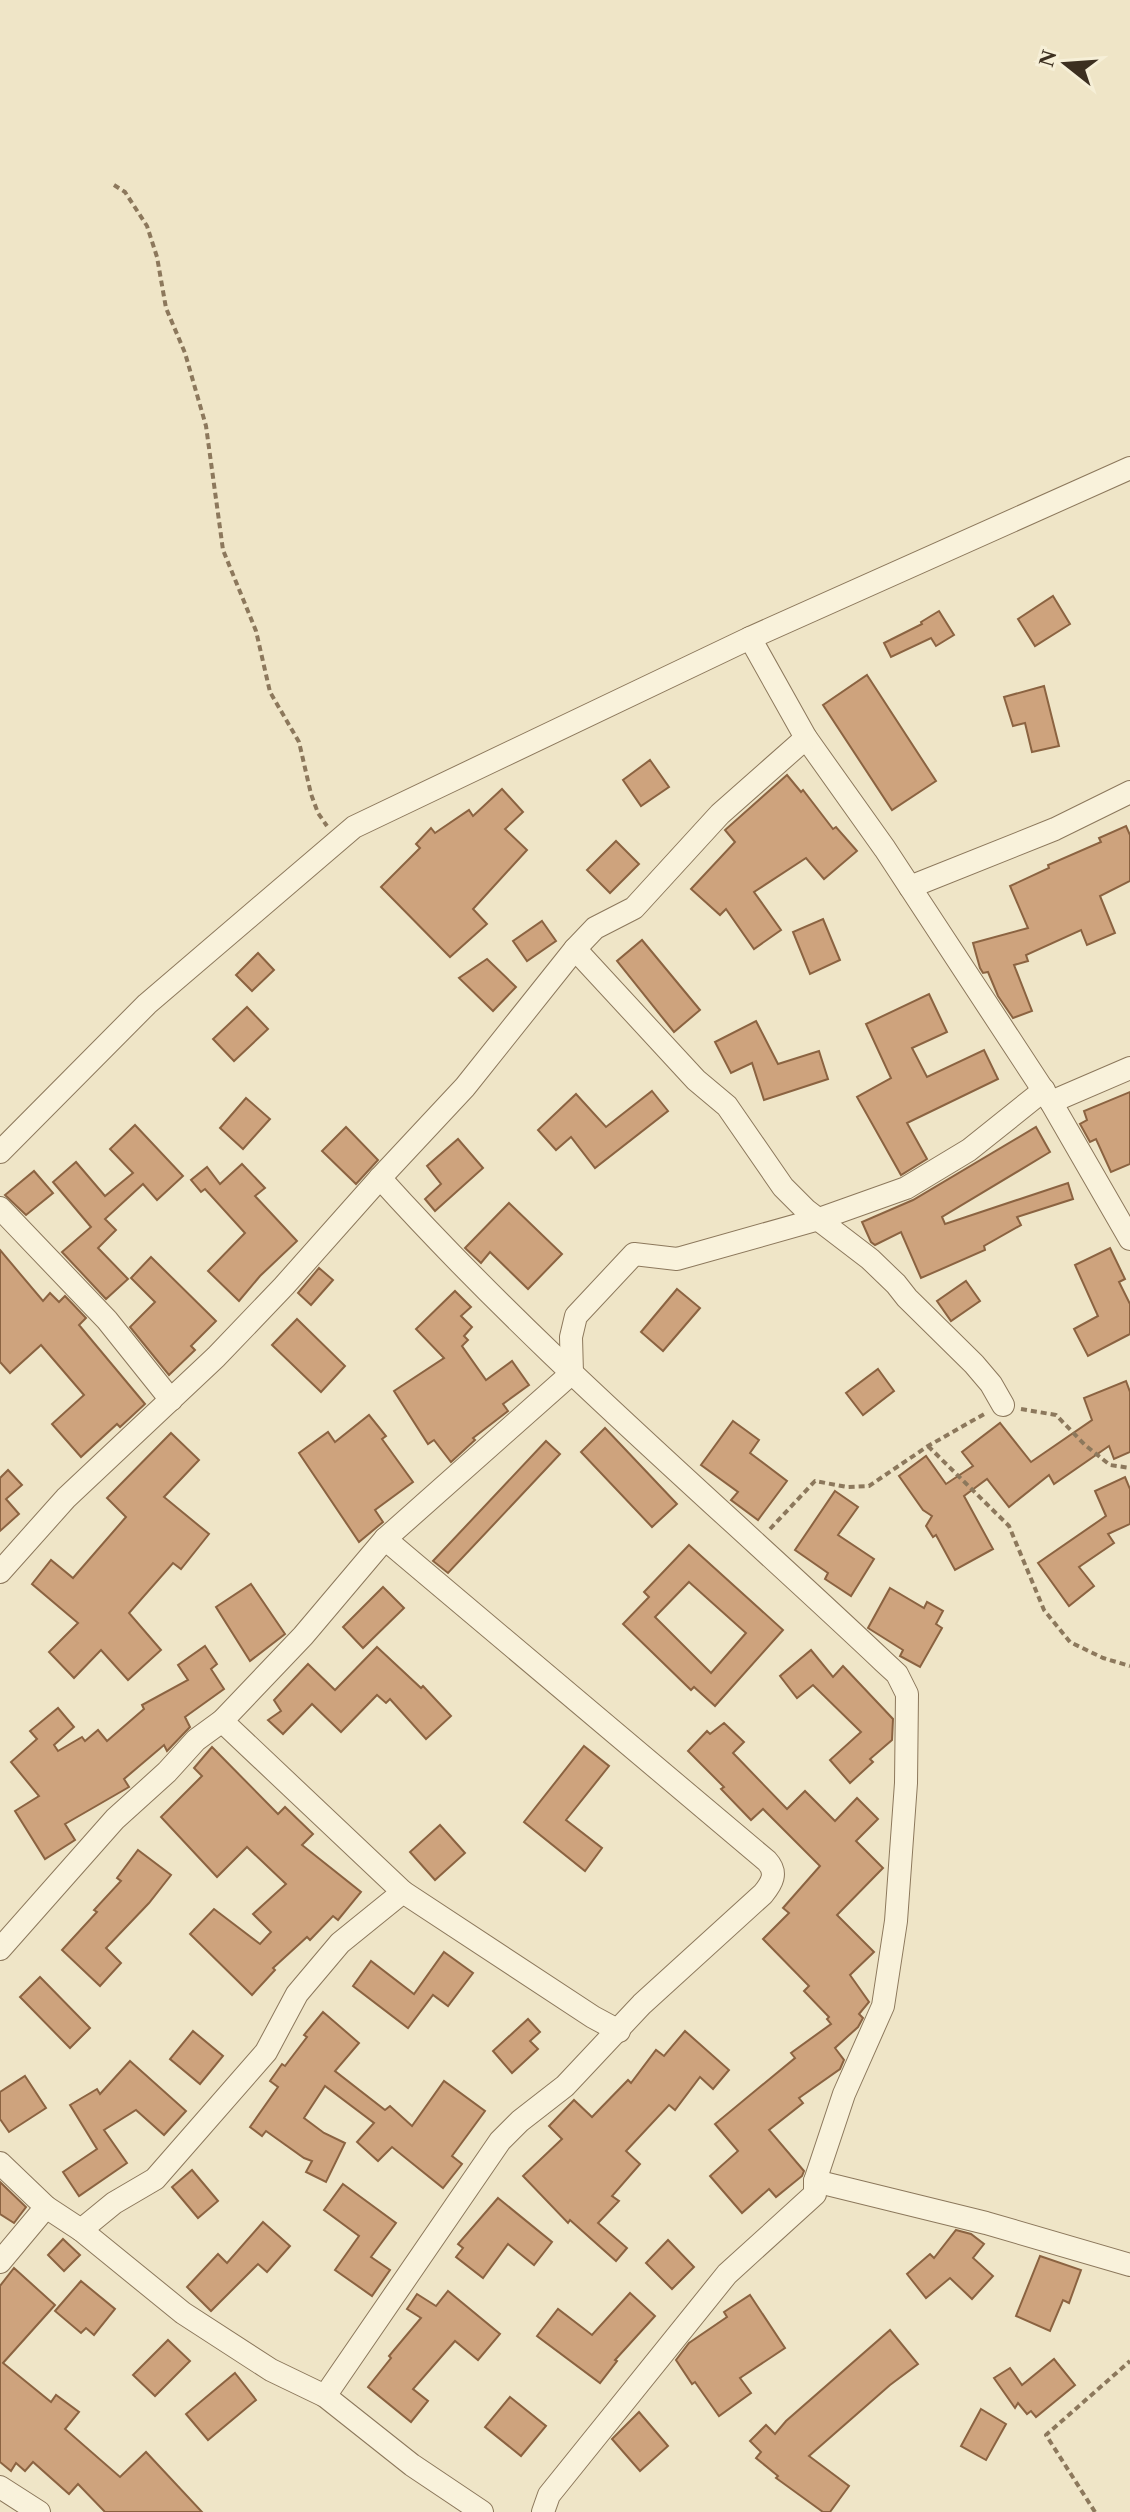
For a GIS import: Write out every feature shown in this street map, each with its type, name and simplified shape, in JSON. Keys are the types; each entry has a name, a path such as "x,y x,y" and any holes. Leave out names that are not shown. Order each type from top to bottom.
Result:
{"street":[{"path":"0,1152 147,1004 354,827 750,638 1130,468"},
{"path":"750,638 806,738 910,887 1048,1096 1130,1239"},
{"path":"0,1572 66,1498 171,1400 284,1286 465,1087 595,928 634,908 720,814 806,738"},
{"path":"910,887 1055,829 1130,792"},
{"path":"575,949 696,1080 727,1106 783,1187 896,1284 913,1305 974,1364 1003,1405"},
{"path":"0,1949 115,1819 167,1772 196,1740 222,1721 303,1636 385,1539 572,1373 571,1337 576,1316 634,1254 677,1259 819,1219 906,1188 1048,1096 1130,1068"},
{"path":"380,1178 448,1253 572,1373 897,1674 907,1694 906,1783 896,1921 883,2006 844,2094 815,2181 815,2194 727,2274 549,2495 543,2512"},
{"path":"0,1208 107,1320 171,1400"},
{"path":"325,2396 500,2141 565,2086 642,2004 763,1894 774,1870 385,1539"},
{"path":"222,1721 403,1892 619,2031"},
{"path":"81,2230 114,2203 155,2179 266,2052 297,1994 340,1943 403,1892"},
{"path":"0,2163 46,2207 81,2230 183,2313 271,2370 325,2396 412,2465 482,2512"},
{"path":"815,2181 986,2223 1130,2265"},
{"path":"0,2262 46,2207"},
{"path":"0,2487 39,2512"}],"path":[{"path":"114,185 125,192 147,226 157,257 166,308 185,353 206,426 223,550 256,631 270,692 299,742 318,813 337,842"},
{"path":"757,1542 815,1481 847,1487 869,1486 928,1446 1003,1405 1056,1415 1110,1465 1130,1468"},
{"path":"928,1446 1009,1526 1044,1610 1070,1642 1103,1658 1130,1666"},
{"path":"1095,2512 1046,2435 1130,2361"}],"building":[{"path":"1053,596 1070,624 1035,646 1018,619"},
{"path":"939,611 954,635 936,646 931,638 891,657 884,643 922,624"},
{"path":"867,675 936,781 892,810 823,705"},
{"path":"1044,686 1059,746 1032,752 1025,723 1013,726 1004,697"},
{"path":"650,760 669,787 641,806 623,780"},
{"path":"787,775 801,792 803,790 833,829 836,827 857,851 824,879 806,858 754,892 781,930 754,949 726,909 720,915 691,889 735,842 725,830"},
{"path":"502,789 523,812 505,829 527,850 473,909 487,924 450,957 381,887 420,848 416,844 431,828 435,833 469,810 473,816"},
{"path":"1126,826 1130,835 1130,881 1100,896 1115,933 1087,945 1081,930 1026,955 1028,961 1014,965 1032,1011 1013,1018 998,996 988,972 983,973 980,968 973,943 1028,928 1010,886 1101,842 1099,838"},
{"path":"616,841 639,864 610,893 587,870"},
{"path":"823,919 840,960 810,974 793,932"},
{"path":"542,921 556,941 527,961 513,941"},
{"path":"642,940 700,1010 674,1032 617,961"},
{"path":"258,953 274,970 252,991 236,975"},
{"path":"487,959 516,987 493,1011 459,978"},
{"path":"929,994 947,1032 912,1048 927,1077 984,1050 998,1079 907,1123 927,1159 901,1175 857,1097 891,1078 866,1024"},
{"path":"247,1007 268,1029 234,1061 213,1039"},
{"path":"756,1021 778,1064 819,1051 828,1079 764,1100 752,1063 731,1073 715,1042"},
{"path":"652,1091 668,1111 595,1168 571,1137 556,1150 538,1130 576,1094 606,1127"},
{"path":"1130,1092 1130,1164 1111,1172 1096,1139 1090,1142 1080,1124 1087,1120 1084,1111"},
{"path":"246,1098 270,1119 243,1149 220,1128"},
{"path":"135,1125 183,1176 157,1200 143,1184 105,1219 116,1230 98,1248 128,1279 106,1299 62,1252 91,1227 53,1182 76,1162 105,1196 133,1173 110,1149"},
{"path":"346,1127 378,1160 356,1184 322,1151"},
{"path":"1036,1127 1050,1152 942,1217 945,1224 1068,1183 1073,1199 1017,1217 1021,1225 984,1246 985,1250 921,1278 901,1232 875,1245 871,1242 862,1222 913,1200"},
{"path":"458,1139 483,1168 435,1211 425,1199 441,1184 427,1166"},
{"path":"242,1164 265,1188 255,1196 297,1241 239,1301 208,1271 245,1233 205,1189 201,1192 191,1180 207,1167 220,1184"},
{"path":"34,1171 53,1193 26,1215 5,1195"},
{"path":"509,1203 562,1254 528,1289 490,1252 481,1263 465,1248"},
{"path":"1110,1248 1125,1279 1119,1282 1130,1304 1130,1334 1088,1356 1074,1329 1098,1316 1075,1265"},
{"path":"0,1250 43,1301 50,1293 59,1302 65,1296 86,1318 79,1325 145,1404 120,1427 117,1424 81,1457 52,1424 84,1395 41,1345 10,1373 0,1362"},
{"path":"151,1257 216,1321 191,1346 195,1350 169,1375 130,1327 155,1302 131,1278"},
{"path":"319,1268 333,1280 311,1305 298,1293"},
{"path":"966,1281 980,1301 951,1321 937,1301"},
{"path":"677,1289 700,1308 663,1351 641,1332"},
{"path":"455,1291 471,1307 461,1316 472,1327 464,1336 468,1340 462,1346 486,1380 512,1361 529,1385 503,1404 508,1411 473,1438 475,1440 451,1462 434,1440 428,1444 394,1391 444,1358 416,1329"},
{"path":"297,1319 345,1366 321,1392 272,1345"},
{"path":"878,1369 894,1391 863,1415 846,1393"},
{"path":"1126,1381 1130,1392 1130,1452 1114,1459 1109,1446 1054,1484 1049,1475 1009,1507 987,1479 964,1496 993,1549 955,1570 936,1535 933,1537 926,1526 932,1516 923,1510 899,1476 926,1456 946,1484 973,1466 962,1452 1000,1423 1031,1462 1092,1420 1084,1398"},
{"path":"369,1415 386,1436 382,1439 413,1482 375,1510 383,1522 359,1542 299,1453 328,1432 335,1442"},
{"path":"733,1421 759,1440 750,1453 787,1481 758,1520 731,1500 738,1492 701,1465"},
{"path":"605,1428 677,1504 652,1527 581,1452"},
{"path":"171,1433 199,1460 164,1497 209,1534 181,1569 173,1563 129,1613 161,1650 128,1680 101,1650 74,1678 49,1652 78,1623 32,1584 51,1560 73,1578 126,1517 107,1498"},
{"path":"546,1441 560,1454 448,1573 433,1561"},
{"path":"8,1470 22,1485 6,1499 19,1514 0,1531 0,1478"},
{"path":"1125,1477 1130,1489 1130,1524 1108,1534 1114,1543 1079,1567 1094,1586 1069,1606 1038,1563 1106,1516 1095,1491"},
{"path":"835,1491 858,1507 838,1535 874,1559 851,1596 825,1579 828,1573 795,1550"},
{"path":"689,1545 783,1630 715,1706 694,1687 691,1690 623,1624 649,1597 644,1592","holes":["689,1582 746,1633 711,1673 655,1617"]},
{"path":"251,1584 285,1634 250,1661 216,1607"},
{"path":"383,1587 404,1608 363,1648 343,1627"},
{"path":"890,1588 924,1608 927,1602 943,1611 936,1624 942,1628 920,1667 900,1656 903,1650 868,1628"},
{"path":"205,1646 217,1664 211,1669 224,1689 185,1717 190,1727 167,1751 164,1745 124,1779 129,1787 65,1824 75,1840 45,1859 15,1811 39,1796 11,1762 37,1739 30,1731 58,1708 74,1727 54,1745 58,1751 82,1737 85,1741 98,1730 107,1741 144,1709 142,1705 188,1680 178,1665"},
{"path":"377,1647 421,1688 423,1686 451,1716 426,1739 390,1699 386,1703 377,1695 341,1732 312,1704 283,1734 268,1720 281,1711 274,1700 308,1664 335,1690"},
{"path":"811,1650 833,1677 843,1666 893,1719 892,1740 870,1759 873,1762 850,1783 830,1760 861,1732 813,1685 797,1698 780,1676"},
{"path":"724,1723 744,1742 733,1753 787,1809 805,1791 835,1821 857,1798 878,1819 856,1841 883,1868 837,1915 874,1952 850,1975 869,2002 859,2014 863,2018 858,2027 835,2048 844,2060 840,2069 799,2098 803,2103 769,2130 804,2171 802,2176 776,2197 769,2189 742,2213 710,2176 738,2151 715,2124 795,2058 791,2053 831,2024 827,2019 829,2017 804,1991 809,1986 763,1939 789,1913 783,1908 820,1866 763,1809 751,1820 688,1751 707,1731 710,1734"},
{"path":"584,1746 609,1766 566,1820 602,1848 585,1871 524,1822"},
{"path":"212,1747 278,1814 285,1807 313,1834 302,1845 361,1892 338,1920 333,1916 310,1940 307,1937 273,1968 275,1970 252,1995 190,1934 214,1909 260,1944 271,1932 253,1914 286,1884 247,1847 217,1877 161,1817 202,1776 194,1768"},
{"path":"440,1825 465,1853 435,1880 410,1852"},
{"path":"138,1850 171,1875 106,1948 121,1963 100,1986 62,1950 121,1881 117,1878"},
{"path":"444,1952 473,1973 448,2006 433,1995 408,2028 353,1986 371,1961 414,1994"},
{"path":"40,1977 90,2028 70,2048 20,1997"},
{"path":"323,2012 359,2043 335,2071 385,2110 390,2106 412,2126 444,2081 485,2111 452,2156 462,2164 443,2188 392,2147 378,2161 357,2142 374,2123 325,2086 304,2118 345,2143 326,2182 306,2172 312,2161 266,2131 262,2136 250,2127 278,2087 270,2081 282,2064 285,2066"},
{"path":"528,2019 540,2032 530,2041 538,2049 512,2073 493,2051"},
{"path":"193,2031 223,2056 200,2084 170,2059"},
{"path":"685,2031 729,2070 713,2089 700,2077 675,2110 669,2105 626,2151 640,2164 612,2196 619,2201 598,2223 627,2248 616,2261 570,2220 568,2223 523,2176 562,2139 549,2126 574,2100 592,2117 628,2080 631,2083 656,2050 664,2056"},
{"path":"130,2061 186,2111 164,2135 136,2110 104,2130 127,2163 79,2196 63,2172 97,2149 70,2105 97,2089 100,2094"},
{"path":"25,2076 46,2108 9,2132 0,2119 0,2092"},
{"path":"192,2170 218,2201 198,2218 172,2187"},
{"path":"0,2182 26,2207 14,2223 0,2214"},
{"path":"343,2184 396,2223 371,2257 390,2270 372,2296 335,2270 359,2236 324,2210"},
{"path":"498,2198 552,2242 534,2265 508,2244 483,2278 456,2257 463,2248 458,2244"},
{"path":"263,2222 290,2246 267,2272 258,2264 211,2311 187,2287 218,2254 227,2263"},
{"path":"956,2230 971,2234 984,2244 973,2258 993,2276 972,2299 950,2278 926,2298 907,2274 930,2254 934,2258"},
{"path":"63,2239 80,2255 64,2271 48,2255"},
{"path":"668,2240 694,2267 672,2289 646,2263"},
{"path":"1040,2256 1081,2270 1069,2303 1063,2300 1050,2331 1016,2316"},
{"path":"14,2268 55,2305 3,2363 51,2402 56,2395 79,2412 65,2429 120,2477 146,2452 202,2512 105,2512 78,2484 69,2494 33,2462 25,2471 16,2463 11,2471 0,2462 0,2286"},
{"path":"81,2281 115,2309 94,2335 86,2328 81,2333 55,2311"},
{"path":"448,2291 500,2334 478,2360 455,2341 413,2389 428,2401 411,2422 368,2387 421,2318 407,2309 417,2294 436,2306"},
{"path":"630,2293 655,2316 615,2360 600,2383 537,2336 558,2309 592,2335"},
{"path":"750,2295 785,2348 740,2378 751,2393 719,2416 676,2360 689,2343 727,2317 724,2312"},
{"path":"890,2330 918,2364 809,2456 849,2486 830,2512 823,2512 776,2478 778,2476 756,2458 761,2452 750,2441 766,2425 775,2434"},
{"path":"168,2340 190,2361 155,2396 133,2375"},
{"path":"1054,2359 1075,2385 1036,2417 1031,2411 1027,2414 1018,2403 1015,2408 994,2378 1010,2368 1022,2385"},
{"path":"235,2373 256,2400 208,2440 186,2414"},
{"path":"510,2397 546,2426 521,2456 485,2427"},
{"path":"981,2409 1006,2424 986,2460 961,2446"},
{"path":"639,2412 668,2446 640,2471 612,2439"}]}
